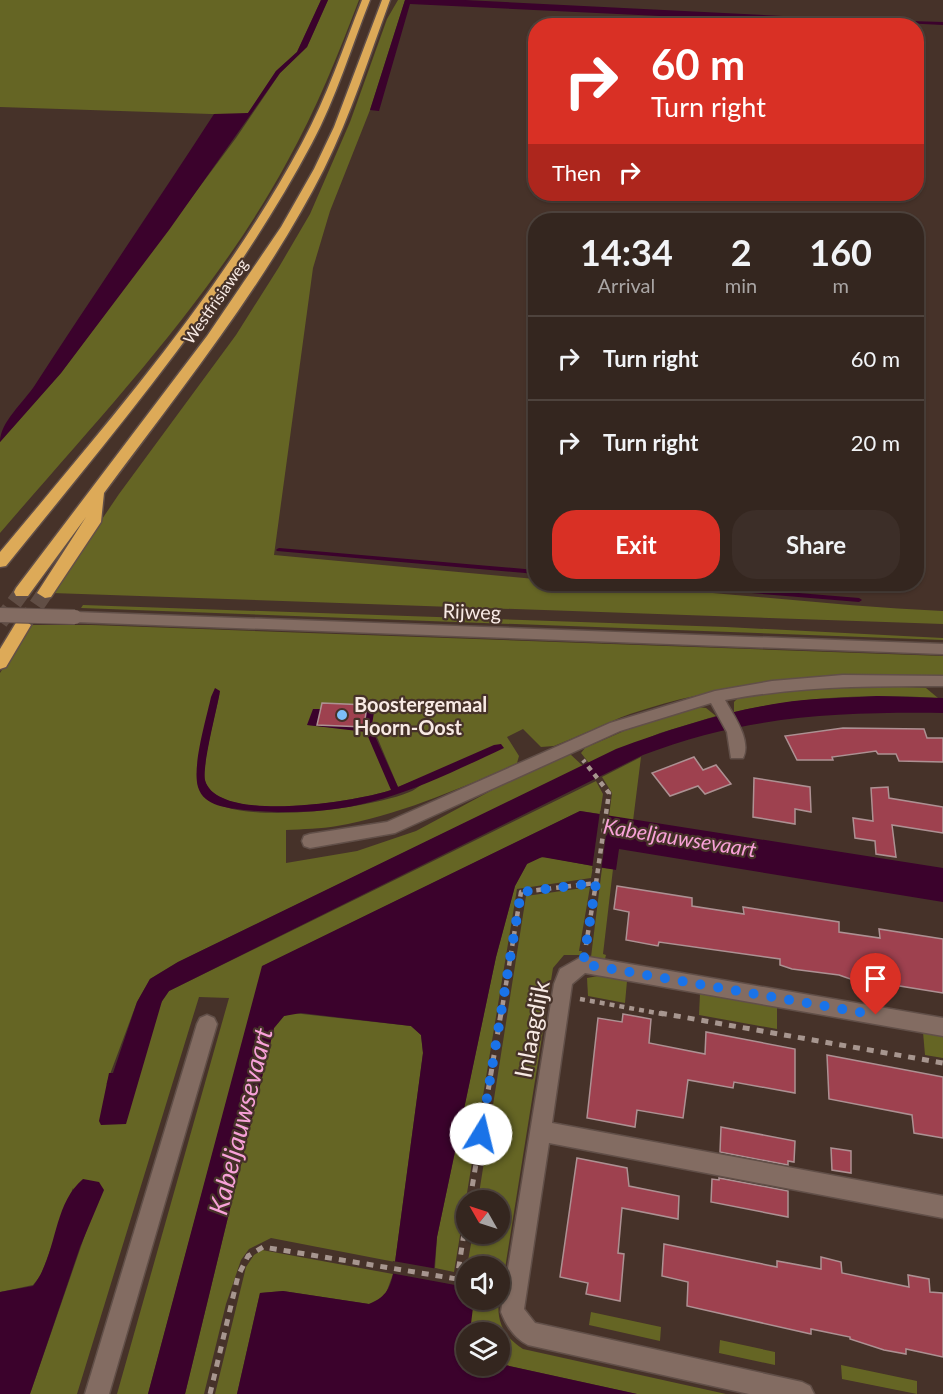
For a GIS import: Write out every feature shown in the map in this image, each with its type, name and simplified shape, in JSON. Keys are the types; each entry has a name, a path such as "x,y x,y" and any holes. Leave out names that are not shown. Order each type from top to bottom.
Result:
{"highway":[{"name":"Westfrisiaweg","path":"0,562 142,387 214,292 253,234 317,122 366,0"},
{"name":"Westfrisiaweg","path":"22,592 206,346 292,216 336,134 386,0"},
{"path":"45,593 93,522 99,489"},
{"path":"0,663 24,625"}],"street":[{"name":"Rijweg","path":"0,615 943,649"},
{"path":"310,841 389,828 615,727 715,696 771,686 843,680 943,682"},
{"path":"715,696 735,732 737,754"},
{"path":"583,964 943,1027"},
{"name":"Inlaagdijk","path":"583,964 567,975 561,995 512,1312 528,1333 802,1394"},
{"path":"97,1394 207,1024"},
{"path":"539,1131 943,1207"}],"path":[{"path":"583,760 609,793 583,964"},
{"path":"472,1190 521,892 596,883"},
{"path":"561,995 943,1063"},
{"path":"210,1394 234,1291 245,1260 254,1251 266,1245 279,1245 456,1279"}],"shaded area":[{"path":"0,0 321,0 297,52 276,71 248,113 241,115 0,107"},
{"path":"328,0 359,0 308,122 258,212 225,261 154,355 0,533 0,442 61,373 236,138 280,73 307,47"},
{"path":"398,0 405,0 370,110 330,211 313,268 274,555 528,578 528,591 688,591 943,611 943,624 52,593 119,494 236,335 310,214 350,122 387,19"},
{"path":"83,605 726,627 943,638 943,640 81,608"},
{"path":"31,625 92,625 943,656 943,677 824,678 746,686 669,702 630,714 554,746 541,747 523,729 507,737 519,756 517,763 473,782 406,808 360,821 325,828 286,830 286,863 357,851 416,831 496,788 570,754 583,766 178,962 150,979 137,1002 106,1085 169,991 596,781 603,794 600,814 580,811 263,966 148,1394 117,1394 229,998 199,997 77,1394 30,1394 87,1229 73,1188 41,1275 33,1285 0,1292 0,673","holes":["220,691 204,774 205,781 215,794 235,803 261,806 322,804 391,790 392,787 366,731 308,725 372,725 398,787 433,773 412,791 393,798 334,809 265,813 235,809 212,801 199,788 197,778 200,753"]},
{"path":"879,686 926,688 938,698 835,697 734,712 734,702 738,698 813,688"},
{"path":"697,707 706,708 716,716 660,733 589,763 581,753 585,748 633,727"},
{"path":"641,757 633,821 609,816 612,793 602,777"},
{"path":"545,857 593,866 591,878 517,889 467,1190 456,1190 456,1244 459,1244 454,1272 435,1268 437,1237 496,957 515,886 528,862"},
{"path":"602,868 613,869 603,954 606,955 605,959 591,957"},
{"path":"590,887 579,951 582,951 581,955 564,955 553,968 510,1237 510,1190 480,1190 526,896"},
{"path":"598,976 627,981 625,1003 588,996 587,978"},
{"path":"700,994 777,1007 777,1029 699,1015"},
{"path":"293,1013 411,1026 421,1035 423,1053 395,1262 271,1238 249,1249 241,1260 226,1304 204,1394 185,1394 274,1028 284,1016"},
{"path":"923,1032 943,1036 943,1058 925,1055"},
{"path":"471,1244 509,1244 507,1256 469,1256"},
{"path":"262,1250 393,1274 385,1296 369,1304 283,1291 260,1293 237,1394 215,1394 246,1267 254,1255"},
{"path":"466,1310 498,1310 500,1322 466,1322"},
{"path":"591,1312 661,1327 660,1341 589,1325"},
{"path":"510,1338 523,1349 726,1394 637,1394 510,1366"},
{"path":"720,1340 775,1352 775,1365 719,1353"},
{"path":"841,1365 917,1381 917,1394 842,1379"}],"water":[{"path":"321,0 328,0 307,47 280,73 169,230 61,373 0,442 8,420 35,385 214,114 248,113 276,71 297,52"},
{"path":"405,0 465,0 824,18 700,18 410,4 379,111 370,110"},
{"path":"924,21 943,22 943,25 924,24"},
{"path":"215,688 220,691 208,750 205,780 215,794 235,802 261,806 321,804 391,790 366,732 307,725 313,709 321,709 318,725 363,727 366,711 374,712 372,725 374,734 398,787 494,745 501,744 504,748 409,790 350,807 284,812 225,807 211,803 201,794 197,778 200,743"},
{"path":"877,696 943,698 943,713 828,716 754,724 681,742 643,755 169,991 162,1001 126,1124 101,1125 99,1121 109,1073 113,1073 137,1002 150,979 178,962 616,749 738,711 804,700"},
{"name":"Kabeljauwsevaart","path":"580,811 943,868 943,902 619,849 616,870 542,857 527,864 515,886 496,957 437,1237 433,1280 456,1285 456,1310 473,1310 471,1322 456,1322 456,1376 510,1376 510,1366 637,1394 237,1394 260,1293 283,1291 369,1304 382,1297 389,1288 394,1269 423,1053 421,1035 411,1026 301,1013 284,1016 274,1028 185,1394 148,1394 262,966"},
{"path":"83,1179 99,1182 104,1190 80,1247 30,1394 0,1394 0,1292 33,1286 47,1259 66,1202"}],"pier":[{"path":"600,811 609,813 601,871 592,869"},
{"path":"393,1261 438,1269 437,1278 456,1282 456,1285 390,1273"}],"building":[{"name":"Boostergemaal Hoorn-Oost","path":"322,703 367,705 364,727 317,725"},
{"path":"843,728 924,729 927,738 943,738 943,762 899,761 896,754 878,754 876,751 832,757 833,760 797,760 785,736"},
{"path":"694,757 703,770 716,765 731,784 705,794 698,786 670,796 652,773"},
{"path":"754,778 810,787 811,812 795,809 795,824 753,817"},
{"path":"888,787 889,798 943,807 943,833 892,825 896,857 876,854 875,841 855,838 853,818 873,821 871,788"},
{"path":"617,886 692,898 692,906 744,914 743,907 839,922 839,932 880,938 879,929 943,939 943,993 862,980 862,983 839,975 792,969 780,965 780,959 659,942 658,946 626,940 629,912 614,909"},
{"path":"623,1014 651,1019 649,1043 705,1054 706,1032 795,1049 795,1093 734,1082 733,1088 688,1080 683,1118 637,1110 635,1127 587,1118 598,1018 622,1022"},
{"path":"827,1055 943,1077 943,1138 914,1133 912,1115 829,1099"},
{"path":"721,1127 795,1141 794,1162 788,1161 788,1165 720,1152"},
{"path":"831,1148 851,1151 851,1173 832,1170"},
{"path":"577,1158 627,1168 629,1186 679,1196 678,1219 622,1208 618,1253 624,1254 620,1301 586,1294 588,1283 560,1277"},
{"path":"719,1178 788,1191 788,1217 711,1202 712,1179 719,1180"},
{"path":"664,1244 777,1267 777,1261 821,1269 821,1257 841,1262 842,1273 909,1287 908,1275 929,1279 930,1292 943,1293 943,1357 906,1349 906,1354 884,1350 850,1339 850,1337 811,1329 811,1334 687,1306 688,1282 662,1276"}],"waterway":[{"path":"279,550 528,571"},
{"path":"750,591 859,600"}],"tunnel":[{"path":"0,622 22,592"},
{"path":"23,625 45,593"}],"place":[{"name":"Boostergemaal Hoorn-Oost","path":"342,715"}],"route":[{"path":"481,1134 521,892 596,883 583,964 876,1015"}]}
